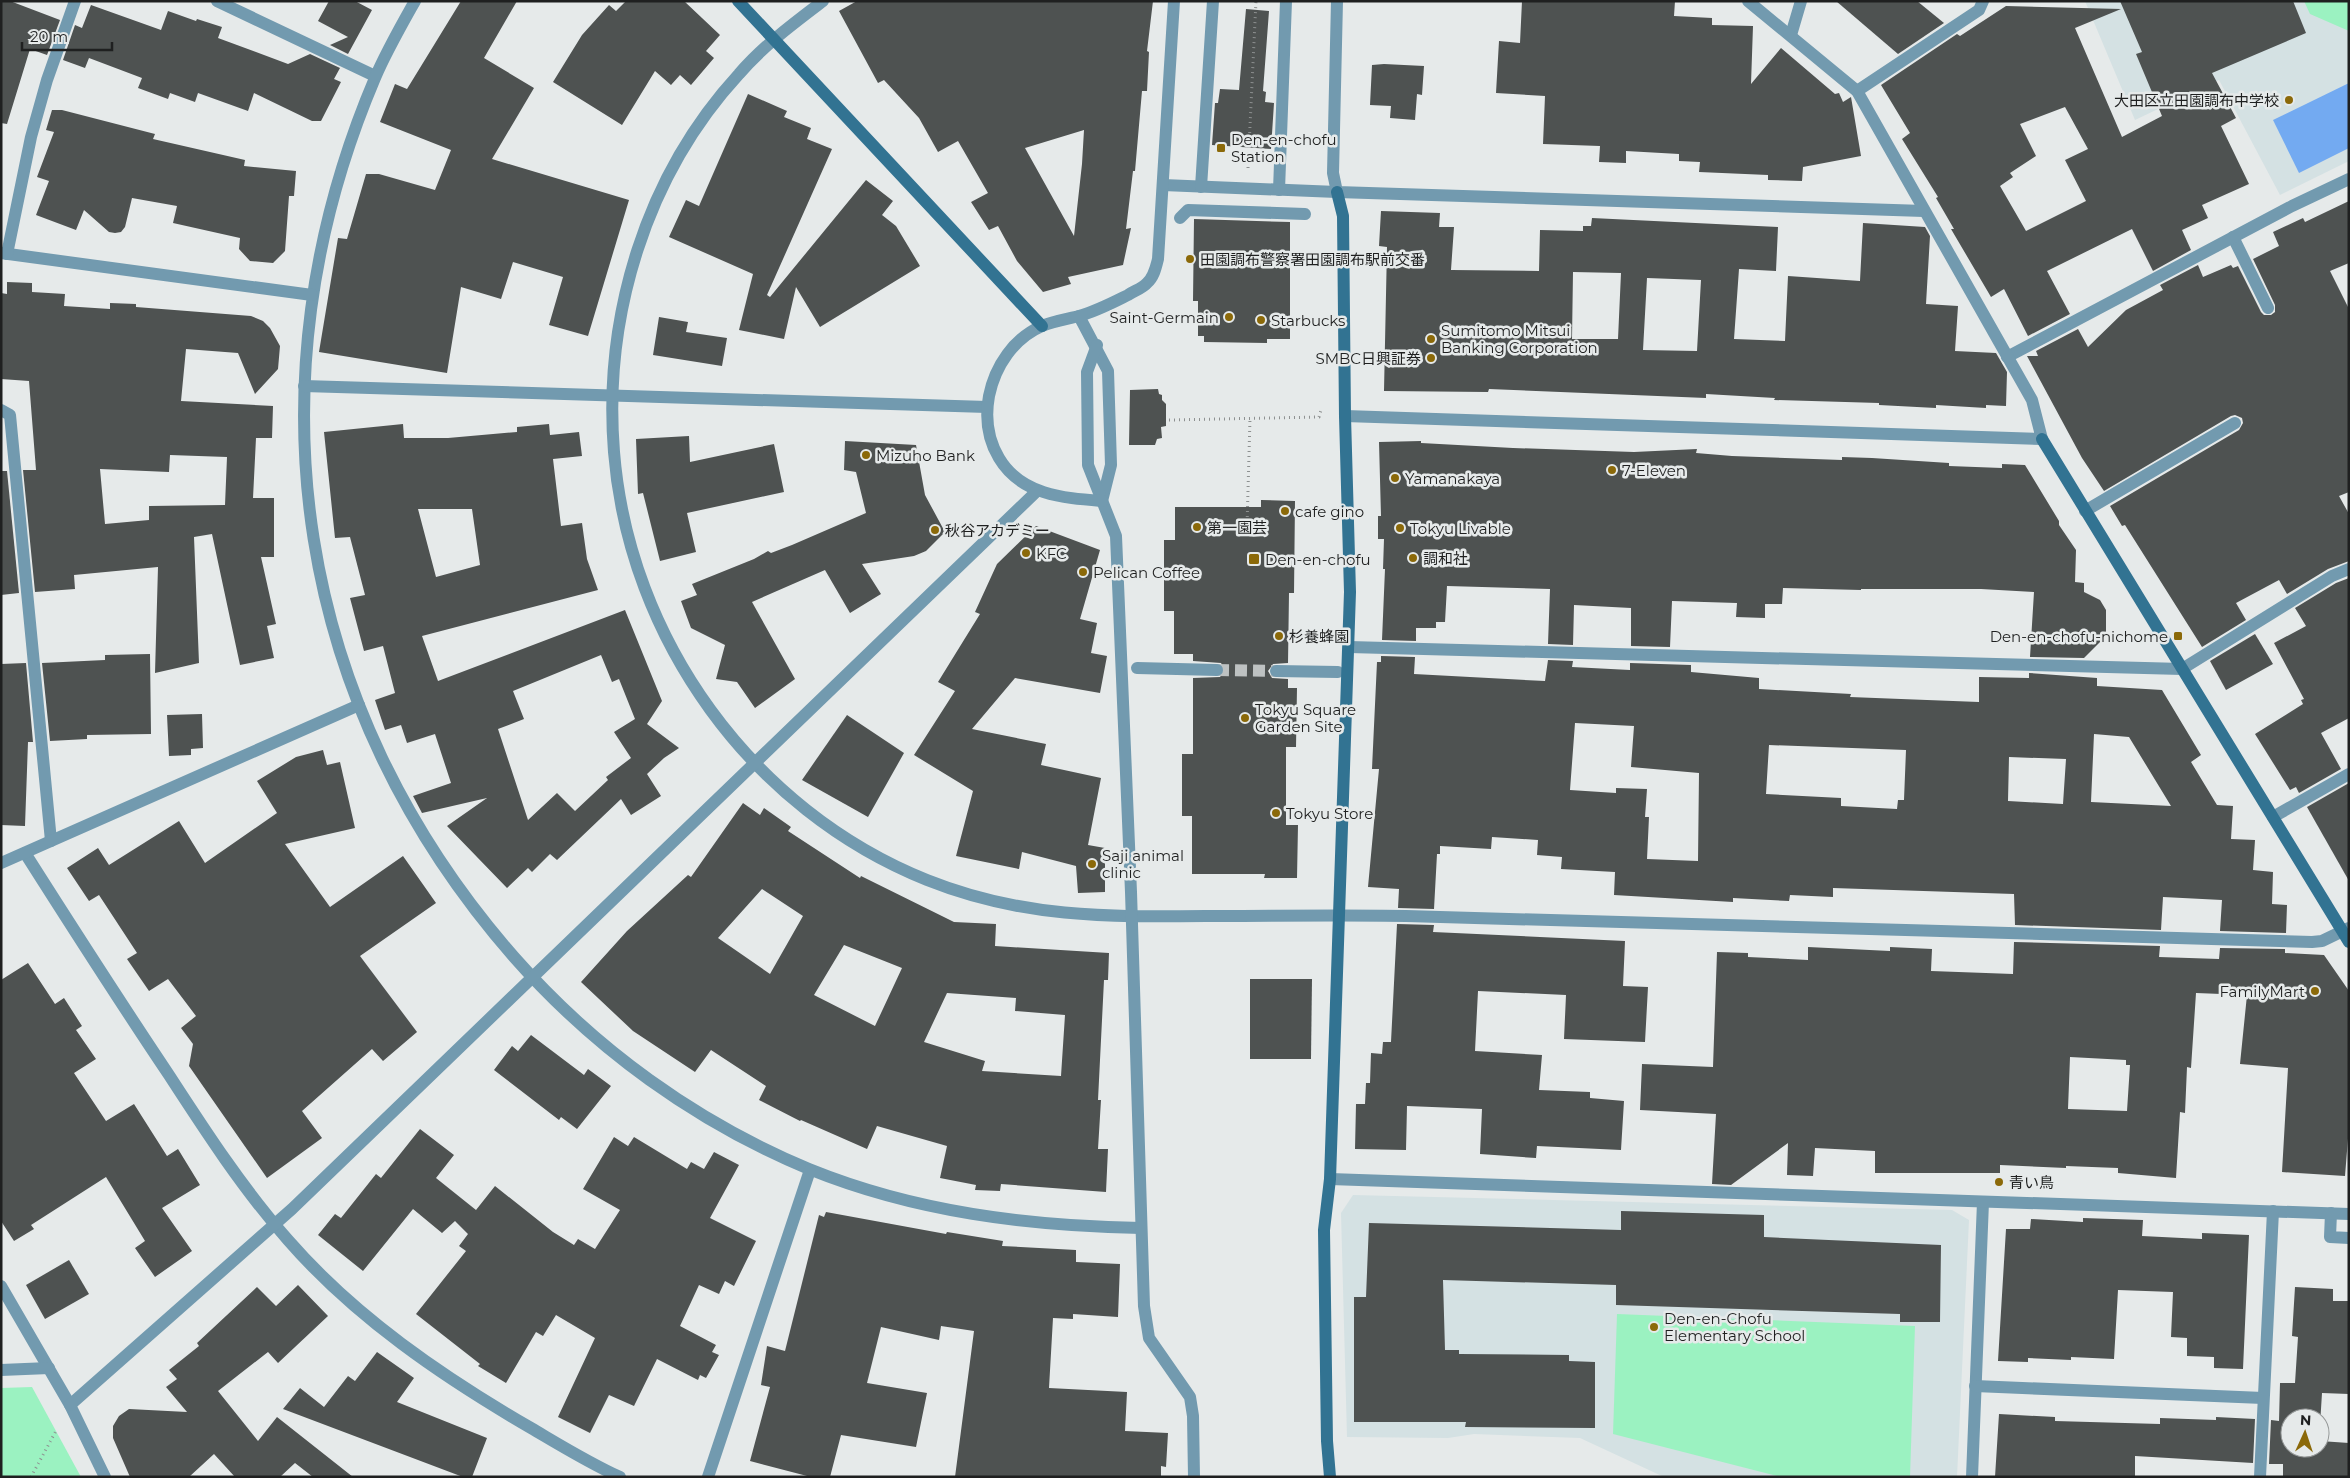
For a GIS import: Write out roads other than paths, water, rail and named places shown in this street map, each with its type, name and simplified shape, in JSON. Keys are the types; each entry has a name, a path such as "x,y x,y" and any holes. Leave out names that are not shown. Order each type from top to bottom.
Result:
{"street":[{"path":"75,1 47,80 31,137 4,254 312,295"},
{"path":"217,1 376,76"},
{"path":"415,1 376,76 347,150 334,192 312,295 304,386 305,465 314,542 322,586 332,624 359,705 396,789 416,825 463,895 532,977 596,1040 632,1068 724,1128 810,1170 870,1190 958,1212 1018,1222 1142,1228"},
{"path":"738,1 1042,326"},
{"path":"823,1 774,40 743,69 719,97 686,143 653,207 638,246 627,287 615,350 611,396 616,482 633,556 642,585 674,654 695,689 722,726 754,764 792,800 830,829 876,857 927,880 981,899 1036,911 1085,916 1338,915 2312,942 2347,934 2273,817 2042,439 2032,400 2006,358 1857,91 1748,1"},
{"path":"1102,501 1061,497 1037,492 1017,479 995,452 990,439 987,407 991,386 1005,355 1020,340 1042,326 1100,310 1147,284 1154,273 1158,259 1174,1"},
{"path":"1201,187 1213,1"},
{"path":"1279,190 1286,1"},
{"path":"1330,1477 1327,1441 1324,1230 1330,1179 1350,592 1345,416 1343,216 1333,173 1337,1"},
{"path":"1791,35 1801,1"},
{"path":"1857,91 1979,10 1983,1"},
{"path":"2006,358 2233,237 2349,179"},
{"path":"1163,185 1924,211"},
{"path":"1180,218 1188,210 1305,214"},
{"path":"2233,237 2268,308"},
{"path":"1079,316 1097,345 1108,371 1111,465 1102,501"},
{"path":"1097,345 1087,372 1088,465 1116,536 1132,917 1146,1325 1149,1338 1190,1397 1193,1416 1194,1477"},
{"path":"304,386 987,407"},
{"path":"1,410 10,415 51,841"},
{"path":"1345,416 2042,439"},
{"path":"2085,510 2235,423"},
{"path":"70,1405 292,1209 1037,492"},
{"path":"1349,647 2182,669 2332,576 2349,569"},
{"path":"1137,668 1218,670"},
{"path":"1276,671 1338,672"},
{"path":"1,863 359,705"},
{"path":"2273,817 2349,774"},
{"path":"25,853 208,1135 274,1224 305,1259 354,1306 409,1348 488,1403 572,1452 620,1477"},
{"path":"708,1477 810,1170"},
{"path":"1330,1179 2349,1214"},
{"path":"1972,1477 1983,1202"},
{"path":"2260,1477 2273,1211"},
{"path":"2331,1213 2330,1237 2349,1238"},
{"path":"1,1286 70,1405 105,1477"},
{"path":"1,1370 49,1368"},
{"path":"1975,1386 2263,1398"}],"water":[{"path":"2349,83 2349,148 2299,173 2273,120"}],"tunnel":[{"path":"1217,670 1276,671"}],"place":[{"name":"大田区立田園調布中学校","path":"2289,100"},
{"name":"Den-en-chofu Station","path":"1221,148"},
{"name":"田園調布警察署田園調布駅前交番","path":"1190,259"},
{"name":"Saint-Germain","path":"1229,317"},
{"name":"Starbucks","path":"1261,320"},
{"name":"Sumitomo Mitsui Banking Corporation","path":"1431,339"},
{"name":"SMBC日興証券","path":"1431,358"},
{"name":"Mizuho Bank","path":"866,455"},
{"name":"7-Eleven","path":"1612,470"},
{"name":"Yamanakaya","path":"1395,478"},
{"name":"cafe gino","path":"1285,511"},
{"name":"第一園芸","path":"1197,527"},
{"name":"Tokyu Livable","path":"1400,528"},
{"name":"秋谷アカデミー","path":"935,530"},
{"name":"KFC","path":"1026,553"},
{"name":"調和社","path":"1413,558"},
{"name":"Den-en-chofu","path":"1254,559"},
{"name":"Pelican Coffee","path":"1083,572"},
{"name":"杉養蜂園","path":"1279,636"},
{"name":"Den-en-chofu-nichome","path":"2178,636"},
{"name":"Tokyu Square Garden Site","path":"1245,718"},
{"name":"Tokyu Store","path":"1276,813"},
{"name":"Saji animal clinic","path":"1092,864"},
{"name":"FamilyMart","path":"2315,991"},
{"name":"青い鳥","path":"1999,1182"},
{"name":"Den-en-Chofu Elementary School","path":"1654,1327"}]}
